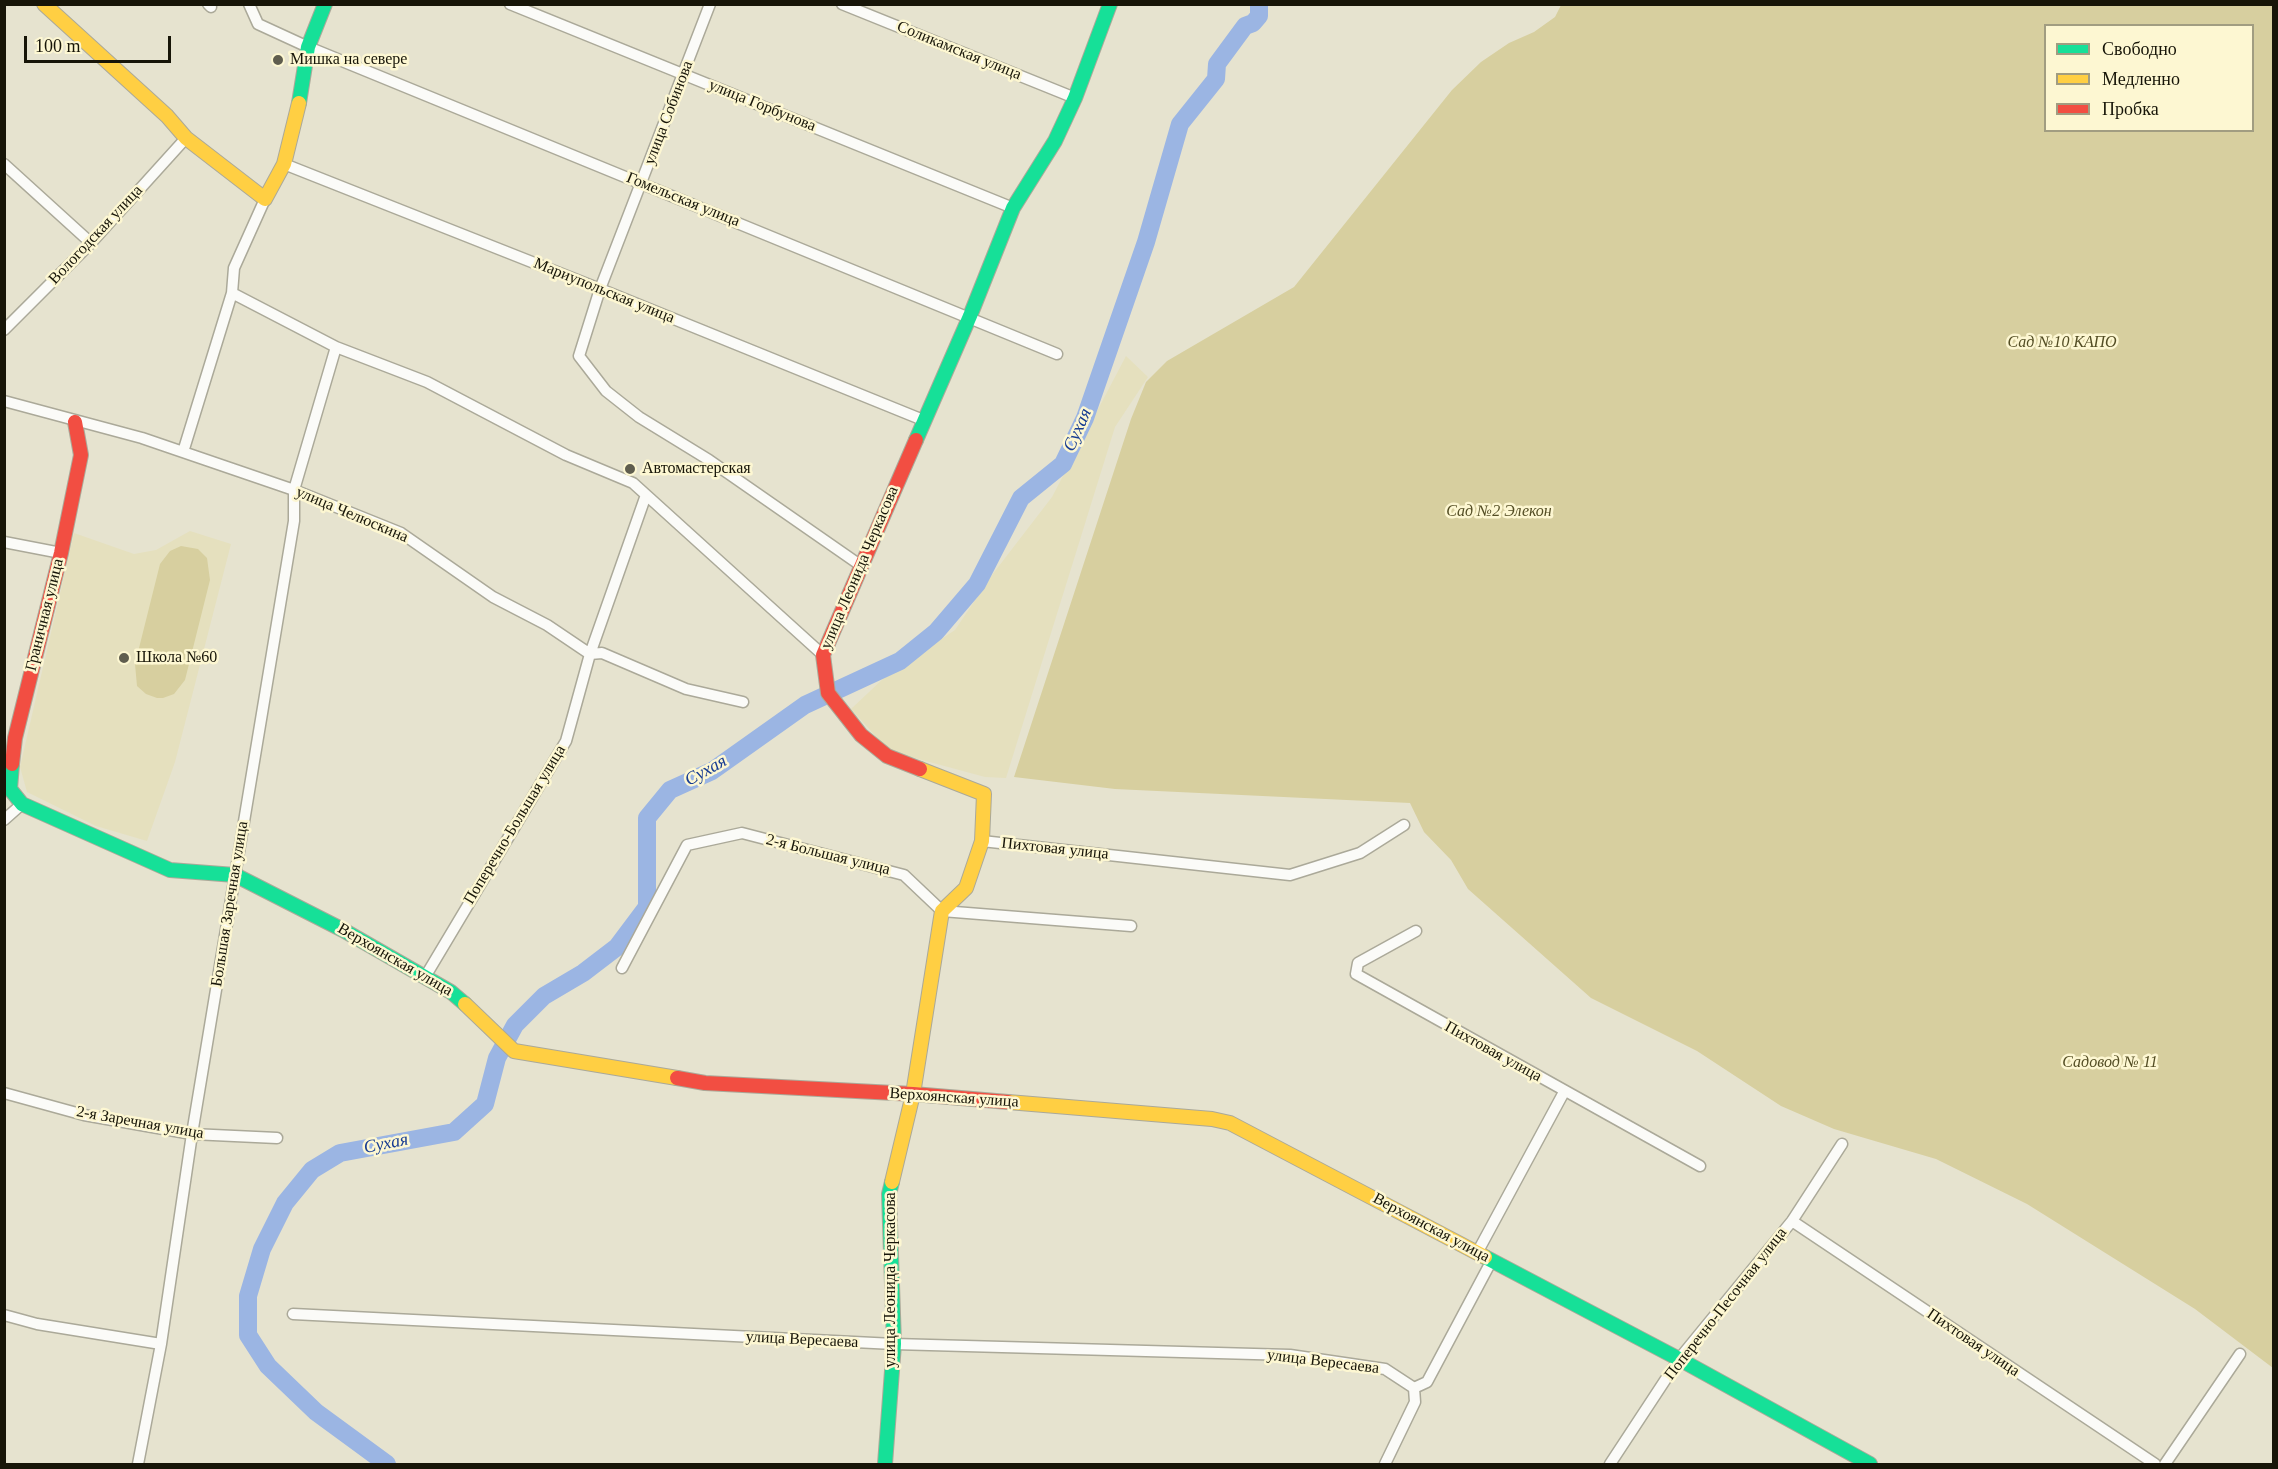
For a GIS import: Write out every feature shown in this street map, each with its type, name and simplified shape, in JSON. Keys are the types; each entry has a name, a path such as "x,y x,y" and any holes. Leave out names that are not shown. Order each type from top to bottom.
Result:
{"street":[{"path":"44,4 167,116 186,138 265,199"},
{"name":"Гомельская улица","path":"249,4 258,24 308,46 970,316 1057,354"},
{"path":"183,452 232,293 234,268 265,199 284,164 299,104 308,46 325,4"},
{"name":"улица Горбунова","path":"510,4 1013,208"},
{"name":"улица Собинова","path":"710,4 600,289 579,356 606,391 639,417 709,460 860,565"},
{"name":"Соликамская улица","path":"842,4 1075,98"},
{"name":"улица Леонида Черкасова","path":"885,1464 894,1344 889,1194 913,1094 942,911 966,888 982,841 984,794 887,756 861,735 828,693 823,655 860,565 970,316 1013,208 1055,141 1075,98 1110,4"},
{"name":"Вологодская улица","path":"4,330 90,243 186,138"},
{"path":"4,164 90,243"},
{"name":"Мариупольская улица","path":"284,164 923,420"},
{"path":"232,293 336,347 427,382 566,455 633,483 823,655"},
{"name":"Большая Заречная улица","path":"138,1464 160,1344 192,1134 294,521 294,490 336,347"},
{"name":"улица Челюскина","path":"4,401 75,422 142,438 294,490 401,533 493,597 547,625 590,654 602,653 686,689 743,702"},
{"name":"Граничная улица","path":"22,804 10,789 10,736 61,553 81,454 75,422"},
{"name":"Поперечно-Большая улица","path":"425,976 566,741 590,654 646,495"},
{"path":"4,542 61,553"},
{"path":"4,820 22,804"},
{"name":"Верхоянская улица","path":"22,804 170,870 235,875 344,930 451,992 481,1017 514,1051 705,1083 913,1094 1212,1119 1230,1124 1679,1359 1870,1464"},
{"name":"Пихтовая улица","path":"982,841 1290,875 1360,853 1404,825"},
{"name":"2-я Большая улица","path":"622,968 687,845 742,833 904,875 942,911"},
{"path":"942,911 1131,927"},
{"name":"Пихтовая улица","path":"1416,931 1358,963 1356,975 1700,1166"},
{"path":"1477,1253 1564,1092"},
{"name":"2-я Заречная улица","path":"4,1093 84,1115 192,1134 277,1138"},
{"name":"Поперечно-Песочная улица","path":"1610,1464 1679,1359 1792,1221 1842,1144"},
{"name":"Пихтовая улица","path":"1792,1221 2154,1464"},
{"path":"1385,1464 1415,1402 1414,1388 1427,1382 1492,1260"},
{"name":"улица Вересаева","path":"293,1314 894,1344 1290,1355 1385,1369 1414,1388"},
{"path":"4,1315 37,1324 160,1344"},
{"path":"2165,1464 2240,1354"}],"shaded area":[{"path":"1126,356 1148,377 1115,427 1006,778 985,777 889,751 851,709 886,676 955,630 992,575 1052,497"},
{"name":"Школа №60","path":"190,531 231,544 175,762 147,841 96,826 27,792 20,767 74,533 134,554 156,550"}],"green space":[{"path":"1561,5 2273,5 2273,1368 2195,1309 2027,1204 1936,1159 1834,1129 1781,1106 1697,1051 1591,998 1468,889 1451,860 1424,832 1410,803 1115,789 1014,777 1131,419 1146,382 1167,361 1294,287 1452,90 1481,62 1509,43 1534,32 1555,17"},
{"path":"181,546 198,549 207,558 210,580 185,680 174,694 157,698 146,694 137,686 135,664 160,564 170,551"}],"waterway":[{"name":"Сухая","path":"387,1464 316,1412 268,1366 248,1335 248,1296 262,1249 285,1203 312,1170 340,1153 454,1132 485,1104 497,1058 515,1025 544,996 583,973 617,947 647,907 647,818 670,790 712,771 805,705 900,661 936,632 977,584 1021,498 1063,464 1085,418 1146,242 1180,124 1216,79 1217,64 1245,26 1253,23 1259,16 1259,4"}],"traffic: fast":[{"path":"299,103 308,47 325,4"},
{"path":"916,440 970,316 1013,208 1055,141 1075,98 1110,4"},
{"path":"12,764 10,789 22,804 170,870 235,875 343,930 451,992 465,1004"},
{"path":"885,1464 894,1344 889,1194 892,1182"},
{"path":"1485,1257 1679,1359 1870,1464"}],"traffic: slow":[{"path":"44,4 167,116 186,138 265,199 284,164 299,103"},
{"path":"892,1182 913,1094 942,911 966,888 982,841 984,794 920,769"},
{"path":"465,1004 514,1051 677,1078"},
{"path":"1008,1102 1212,1119 1230,1123 1485,1257"}],"traffic: jam":[{"path":"12,764 15,738 61,553 81,455 75,422"},
{"path":"916,440 823,655 828,693 861,735 887,756 920,769"},
{"path":"677,1078 705,1083 913,1094 1008,1102"}],"place":[{"name":"Мишка на севере","path":"278,60"},
{"name":"Автомастерская","path":"630,469"},
{"name":"Школа №60","path":"124,658"}],"park label":[{"name":"Сад №10 КАПО","path":"2062,343"},
{"name":"Сад №2 Элекон","path":"1499,512"},
{"name":"Садовод № 11","path":"2110,1063"}]}
